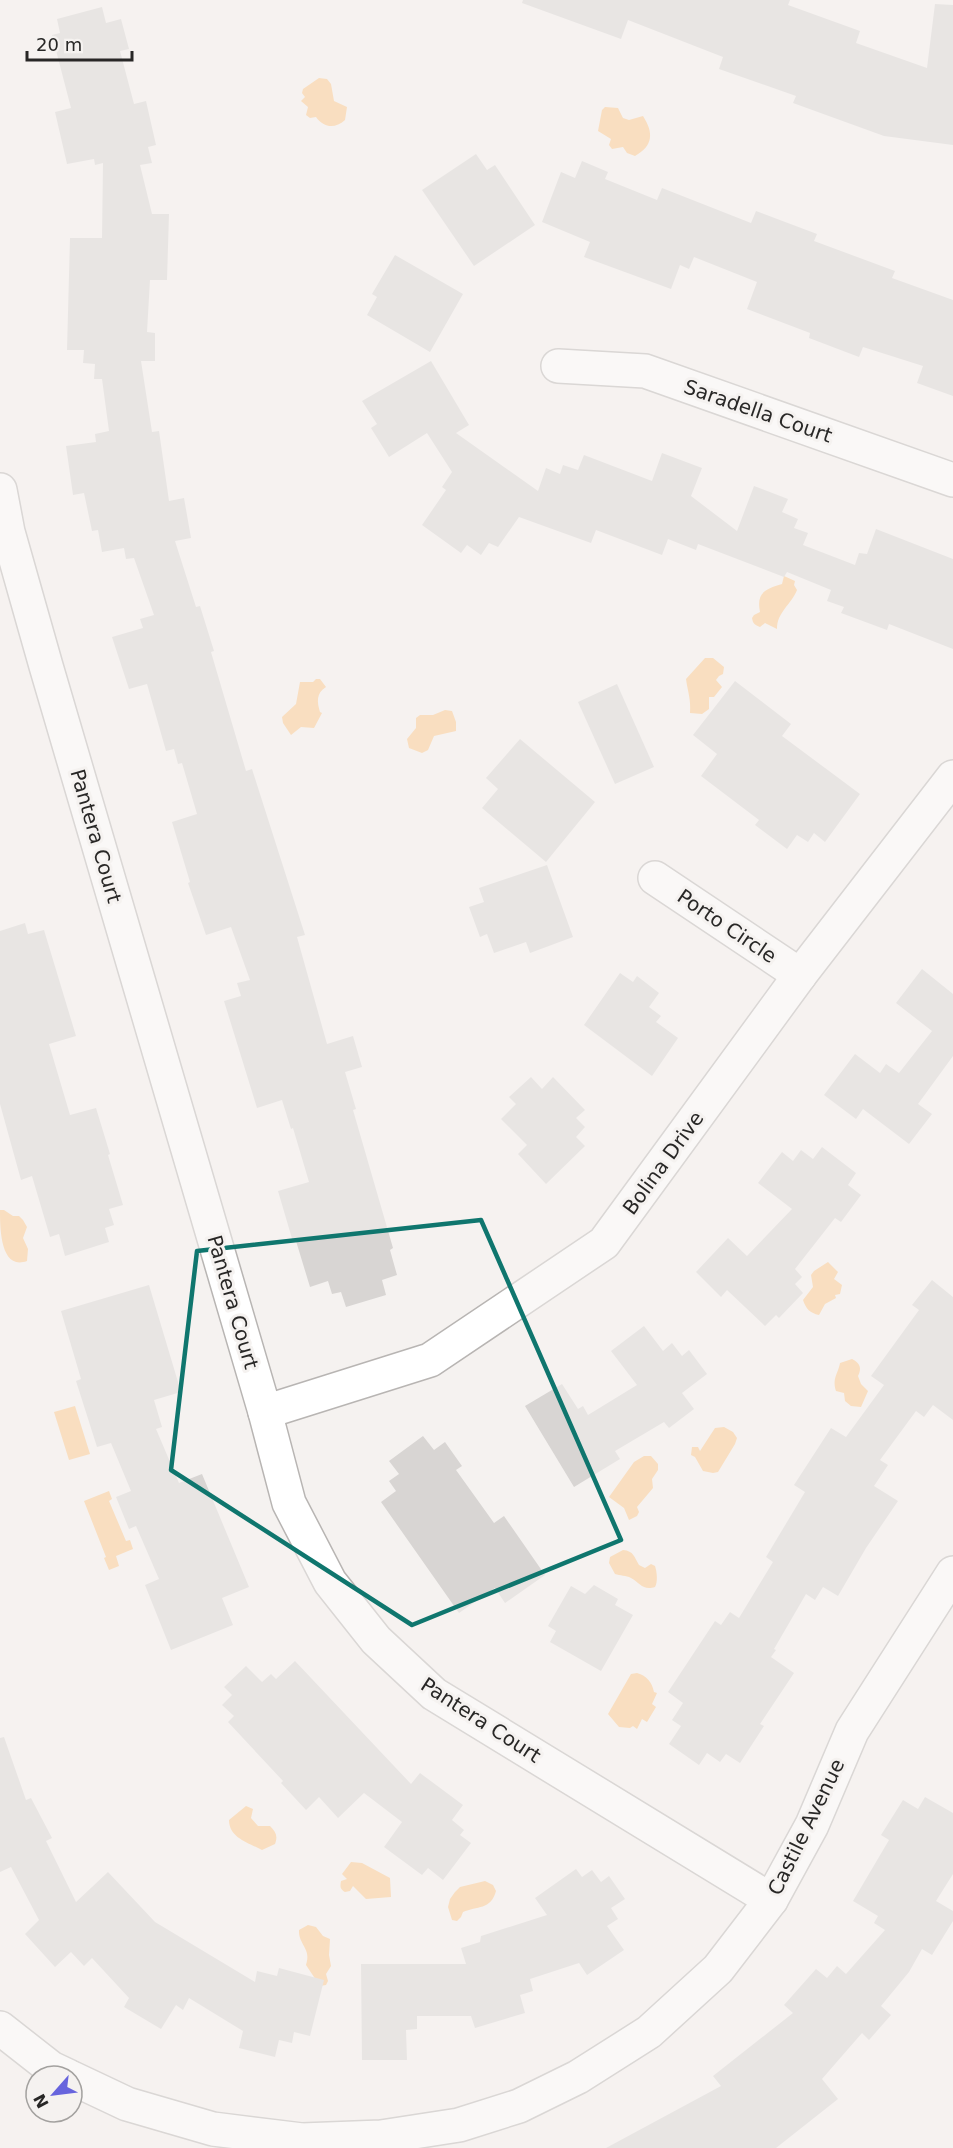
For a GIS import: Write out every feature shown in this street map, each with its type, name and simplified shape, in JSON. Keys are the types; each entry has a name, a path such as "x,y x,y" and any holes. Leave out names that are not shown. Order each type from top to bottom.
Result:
{"street":[{"name":"Saradella Court","path":"558,366 645,371 953,480"},
{"name":"Pantera Court","path":"0,490 8,532 46,666 265,1412 289,1503 330,1582 376,1640 434,1694 771,1900"},
{"name":"Bolina Drive","path":"265,1412 430,1360 604,1243 800,975 953,777"},
{"name":"Porto Circle","path":"655,878 800,975"},
{"name":"Castile Avenue","path":"84,2084 127,2104 213,2129 302,2140 463,2136 578,2078 649,2032 718,1969 771,1900 812,1825 852,1731 953,1573"},
{"name":"Castile Avenue","path":"0,2028 46,2064"}],"highlighted area":[{"path":"481,1220 621,1540 412,1625 171,1470 197,1251"}],"shaded area":[{"path":"319,78 327,79 331,84 334,101 347,107 345,120 337,125 326,125 316,117 310,118 306,115 308,107 301,101 305,97 302,93 303,89"},
{"path":"605,107 618,108 623,118 629,120 643,116 649,128 650,139 641,152 635,156 627,153 623,147 612,149 609,145 611,139 598,131 602,110"},
{"path":"784,576 795,581 794,585 797,590 779,618 777,629 765,623 760,627 757,626 752,618 760,612 761,596 767,590 782,584"},
{"path":"705,658 713,658 724,667 723,674 716,680 722,687 714,697 709,697 709,709 702,714 690,713 686,679"},
{"path":"320,679 326,687 320,692 318,698 322,713 314,728 301,727 291,735 282,717 296,704 300,682 313,682"},
{"path":"445,710 452,711 456,731 434,736 428,750 422,753 409,748 407,739 416,728 416,718 420,715 433,715"},
{"path":"0,1210 13,1216 19,1216 27,1227 23,1238 28,1249 27,1261 11,1260 7,1254 1,1236"},
{"path":"828,1262 838,1272 834,1279 842,1285 840,1294 835,1295 836,1298 825,1304 819,1315 809,1310 803,1300 813,1287 811,1275"},
{"path":"852,1359 860,1366 858,1376 861,1384 868,1391 861,1407 851,1406 845,1401 844,1393 836,1391 835,1387 840,1363"},
{"path":"75,1406 90,1454 69,1460 54,1412"},
{"path":"724,1427 733,1432 737,1438 735,1444 718,1472 703,1471 695,1457 691,1455 692,1447 698,1447 700,1451 715,1428"},
{"path":"644,1456 651,1456 658,1464 658,1470 652,1479 653,1488 637,1507 639,1512 637,1516 629,1520 624,1508 609,1497 634,1462"},
{"path":"109,1491 112,1499 109,1501 126,1541 130,1540 133,1549 116,1556 119,1566 109,1570 84,1501"},
{"path":"623,1550 632,1553 639,1565 645,1568 651,1564 655,1566 657,1582 655,1587 645,1587 629,1577 615,1574 609,1563 610,1557"},
{"path":"637,1673 648,1680 654,1692 657,1693 652,1704 656,1707 647,1722 642,1719 637,1729 633,1726 619,1727 608,1714 631,1674"},
{"path":"246,1806 253,1809 251,1818 258,1826 270,1826 274,1830 275,1844 262,1850 236,1836 232,1831 229,1820"},
{"path":"351,1862 362,1863 390,1878 391,1897 366,1899 353,1886 350,1891 342,1890 341,1881 347,1879 342,1874"},
{"path":"485,1881 493,1885 496,1891 491,1901 463,1912 457,1921 452,1920 448,1907 455,1892 460,1887"},
{"path":"308,1925 316,1927 323,1936 330,1939 331,1966 326,1974 328,1981 326,1985 320,1986 306,1965 307,1955 299,1930"}],"building":[{"path":"523,0 790,0 788,5 860,31 856,43 927,68 935,4 953,5 953,145 884,136 793,103 796,96 719,69 723,57 628,20 621,39 522,3"},
{"path":"102,7 106,23 121,19 129,49 120,51 134,104 146,101 156,145 148,147 152,163 140,165 152,214 169,214 167,280 150,280 147,332 155,333 155,361 141,361 152,432 159,431 169,501 184,498 191,538 175,541 196,607 200,606 214,651 211,652 246,771 252,769 305,935 297,937 327,1044 353,1036 362,1067 345,1072 356,1109 353,1110 393,1248 390,1250 397,1275 382,1280 386,1295 346,1307 341,1292 332,1294 328,1281 310,1287 296,1241 293,1242 278,1191 309,1182 282,1100 257,1108 224,1001 241,996 237,983 250,980 231,927 206,935 188,883 190,882 172,822 197,814 182,763 178,764 174,749 166,751 147,684 129,689 112,637 143,628 140,619 154,615 134,558 126,559 124,548 102,552 98,530 92,531 84,493 73,495 66,446 96,442 95,434 109,431 102,379 94,379 95,364 83,363 84,350 67,350 70,238 102,238 103,163 95,165 94,159 67,164 55,112 71,108 52,35 60,33 57,19"},
{"path":"476,154 487,170 495,165 535,225 474,266 422,190"},
{"path":"582,161 608,172 605,179 657,200 662,188 751,223 756,211 817,234 814,241 895,271 892,278 953,300 953,396 917,383 923,366 863,347 859,357 809,338 810,333 747,309 757,282 694,257 689,269 680,265 671,289 584,257 590,242 542,222 561,172 575,178"},
{"path":"395,255 463,294 430,352 367,315 377,297 372,294"},
{"path":"431,361 469,425 456,433 538,491 546,468 560,474 563,465 578,470 584,455 652,481 662,453 702,468 691,496 737,531 754,486 788,499 782,512 798,519 794,528 808,533 803,545 855,565 859,553 867,554 876,529 953,559 953,649 889,624 887,630 841,613 844,607 827,601 831,590 787,572 784,577 698,544 696,550 668,539 662,555 596,530 591,543 519,517 498,547 489,543 481,555 467,545 461,553 422,525 446,490 442,487 452,472 427,433 389,457 371,428 377,424 362,401"},
{"path":"735,681 791,724 782,736 860,794 825,842 814,833 808,842 797,835 787,849 755,825 759,820 701,776 717,754 693,735"},
{"path":"617,684 654,767 615,784 578,702"},
{"path":"520,739 595,802 546,862 482,808 498,789 486,778"},
{"path":"547,865 573,937 530,953 526,942 494,953 487,934 480,937 469,907 484,902 479,888"},
{"path":"25,923 28,934 44,930 76,1036 49,1044 70,1115 96,1108 123,1205 109,1209 114,1225 105,1228 109,1242 65,1256 59,1234 50,1237 32,1176 21,1180 0,1104 0,931"},
{"path":"922,969 953,994 953,1056 918,1104 932,1114 909,1144 863,1109 856,1119 824,1095 855,1054 880,1073 886,1064 899,1073 932,1031 896,1003"},
{"path":"620,973 633,982 637,976 659,993 649,1007 661,1016 656,1022 678,1038 652,1076 584,1025"},
{"path":"531,1077 542,1089 553,1077 585,1110 576,1118 585,1127 576,1137 585,1146 546,1184 518,1154 527,1145 501,1119 516,1104 509,1097"},
{"path":"822,1147 856,1173 848,1185 861,1195 841,1222 835,1218 795,1269 802,1277 795,1284 803,1293 779,1318 776,1315 765,1326 727,1290 721,1297 696,1272 728,1238 747,1256 792,1209 758,1183 782,1152 793,1161 801,1150 813,1159"},
{"path":"932,1280 953,1297 953,1420 933,1405 924,1417 916,1411 880,1460 888,1465 874,1486 898,1501 866,1548 838,1596 823,1587 815,1600 806,1594 774,1649 776,1650 771,1657 794,1673 760,1724 764,1726 740,1763 726,1754 720,1762 707,1753 699,1765 669,1744 681,1726 672,1720 683,1703 668,1692 715,1621 721,1625 730,1612 739,1618 773,1562 766,1557 805,1492 794,1485 831,1428 846,1437 884,1385 871,1376 919,1310 912,1305"},
{"path":"149,1285 181,1392 154,1400 162,1427 156,1429 179,1483 202,1474 249,1587 222,1598 233,1625 171,1650 145,1585 159,1579 136,1526 129,1529 116,1497 131,1491 111,1443 97,1447 76,1381 81,1379 61,1311"},
{"path":"644,1326 663,1351 672,1343 682,1356 689,1350 707,1374 682,1393 694,1409 669,1428 664,1422 615,1451 620,1459 574,1487 525,1406 562,1384 578,1409 583,1406 588,1415 637,1385 611,1351"},
{"path":"423,1436 434,1450 445,1442 462,1466 456,1470 494,1523 504,1516 545,1575 505,1603 495,1588 459,1613 381,1502 396,1491 389,1481 399,1474 389,1461"},
{"path":"594,1585 618,1599 615,1605 633,1615 601,1671 550,1642 556,1631 548,1626 571,1586 585,1594"},
{"path":"295,1661 411,1784 420,1773 463,1805 452,1820 464,1830 460,1835 471,1843 443,1880 428,1868 422,1875 384,1847 402,1822 364,1793 338,1818 319,1797 306,1810 281,1783 283,1781 228,1722 234,1716 222,1705 232,1695 224,1687 246,1666 262,1682 271,1674 276,1679"},
{"path":"4,1737 26,1800 31,1798 52,1838 46,1841 76,1902 108,1872 155,1922 255,1982 257,1971 277,1976 279,1968 324,1980 310,2036 294,2032 292,2043 279,2040 275,2057 239,2048 243,2031 189,1998 183,2010 176,2005 161,2029 124,2007 129,1998 92,1958 84,1966 71,1952 55,1967 25,1934 39,1920 11,1867 0,1872 0,1738"},
{"path":"925,1797 953,1813 953,1874 936,1901 953,1911 953,1921 932,1955 922,1949 909,1972 881,2006 891,2015 869,2040 862,2033 822,2079 838,2099 776,2148 606,2148 721,2086 713,2076 793,2013 784,2005 816,1969 827,1978 837,1966 846,1974 885,1930 874,1923 878,1916 853,1901 889,1840 881,1835 903,1800 918,1809"},
{"path":"576,1869 582,1877 592,1870 601,1882 609,1876 625,1899 611,1908 618,1919 607,1926 624,1950 587,1975 579,1963 530,1979 533,1991 520,1995 525,2013 475,2028 471,2016 417,2016 417,2029 406,2030 407,2060 362,2060 361,1964 466,1964 461,1948 480,1942 481,1936 547,1915 535,1898"}]}
